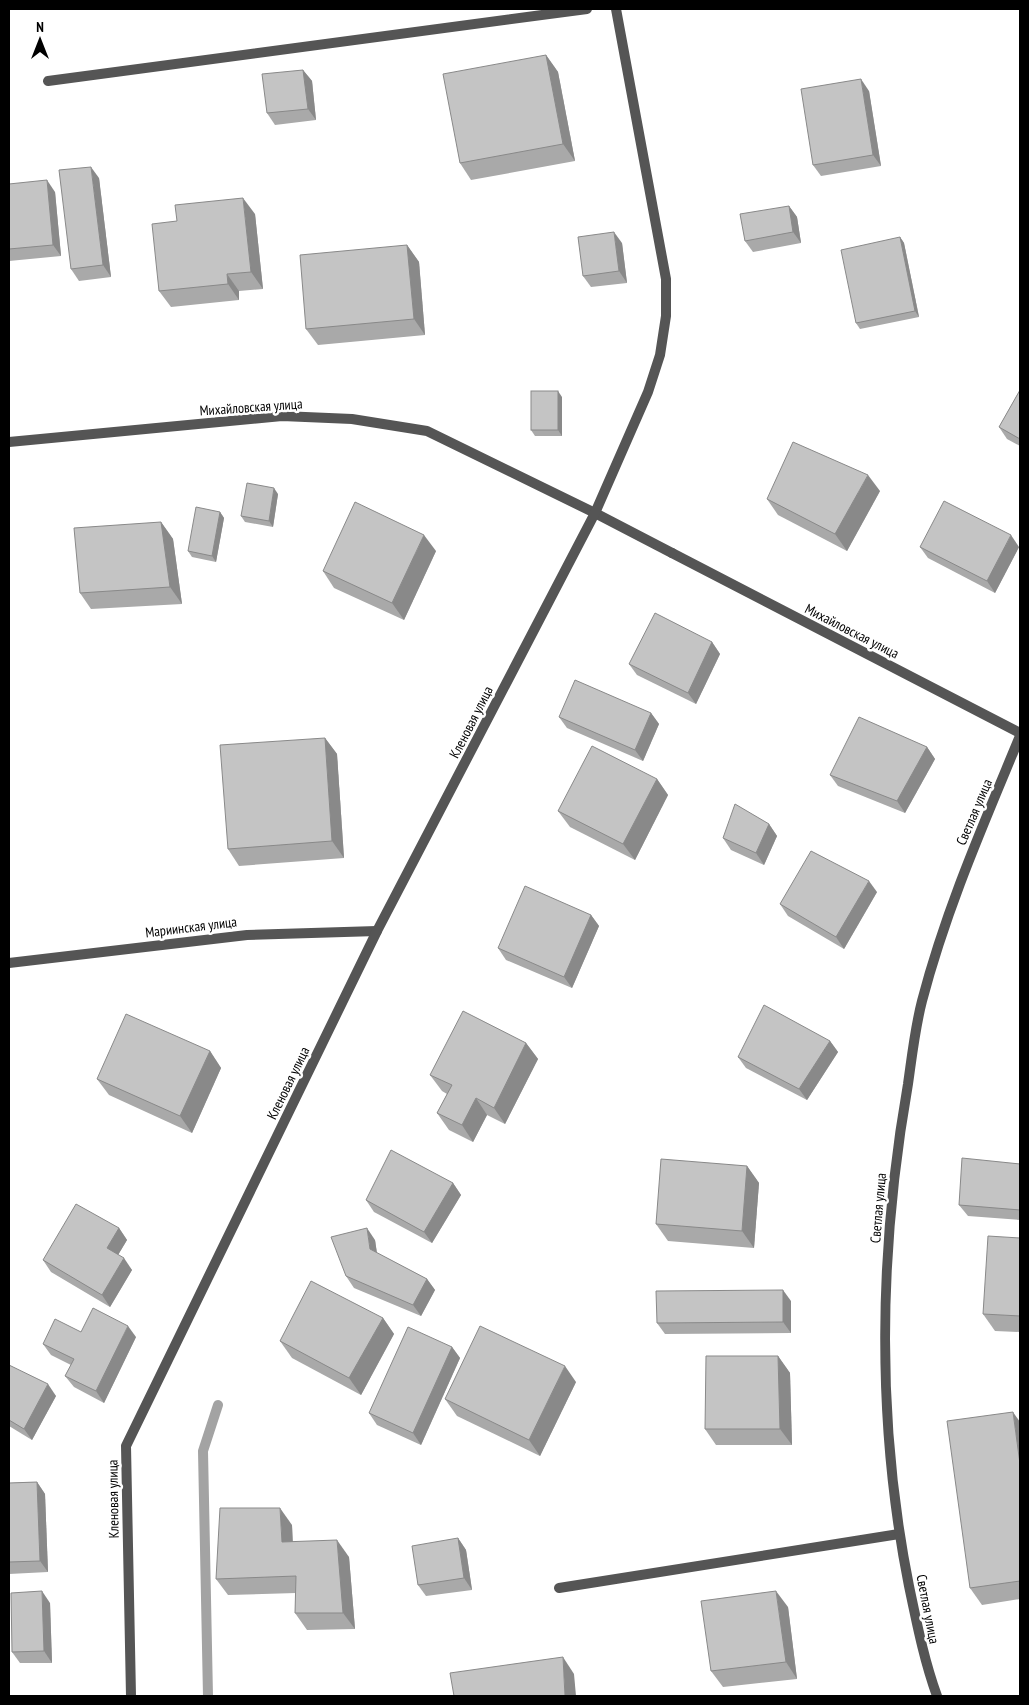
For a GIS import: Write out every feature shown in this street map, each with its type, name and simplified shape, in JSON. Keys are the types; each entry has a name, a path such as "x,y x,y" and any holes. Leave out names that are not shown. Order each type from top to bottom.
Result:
{"street":[{"path":"48,81 587,9"},
{"name":"Кленовая улица","path":"132,1696 126,1446 378,931 595,513 648,392 660,355 666,316 666,279 616,9"},
{"name":"Михайловская улица","path":"9,442 282,416 352,418 427,431 595,513 1020,735"},
{"name":"Светлая улица","path":"937,1696 924,1661 899,1534 885,1386 887,1266 899,1132 922,1002 957,887 1020,735"},
{"name":"Мариинская улица","path":"9,963 247,935 378,931"},
{"path":"559,1588 899,1534"}],"building":[{"path":"546,55 563,144 460,163 443,74"},
{"path":"303,70 308,109 267,113 262,74"},
{"path":"861,79 873,155 813,165 801,89"},
{"path":"91,167 103,265 71,269 59,170"},
{"path":"47,180 53,245 9,249 9,184"},
{"path":"243,198 251,272 227,274 228,284 159,291 152,224 177,221 175,205"},
{"path":"789,206 793,232 745,241 740,214"},
{"path":"614,232 619,271 583,276 578,237"},
{"path":"900,237 915,311 856,323 841,250"},
{"path":"407,245 414,319 306,329 300,255"},
{"path":"1020,390 1020,439 999,427"},
{"path":"531,391 558,391 558,430 531,430"},
{"path":"793,442 868,475 835,534 767,499"},
{"path":"247,483 274,488 269,521 241,516"},
{"path":"944,501 1011,535 987,581 920,547"},
{"path":"355,502 424,535 392,603 323,571"},
{"path":"196,507 220,512 212,556 188,551"},
{"path":"161,522 170,587 80,593 74,528"},
{"path":"655,613 712,642 688,693 629,664"},
{"path":"575,680 651,713 635,750 559,717"},
{"path":"859,717 927,747 897,801 830,775"},
{"path":"325,738 332,841 228,849 220,745"},
{"path":"592,746 657,779 623,844 558,811"},
{"path":"735,804 769,824 756,853 723,838"},
{"path":"811,851 869,881 836,937 780,904"},
{"path":"525,886 591,915 564,977 498,948"},
{"path":"764,1005 830,1041 799,1089 738,1057"},
{"path":"463,1011 526,1043 494,1108 476,1098 462,1125 437,1113 452,1085 430,1075"},
{"path":"126,1014 210,1051 180,1116 97,1079"},
{"path":"391,1150 453,1183 424,1232 366,1200"},
{"path":"962,1158 1020,1164 1020,1210 959,1205"},
{"path":"661,1159 747,1166 742,1231 656,1224"},
{"path":"76,1204 119,1228 107,1248 124,1258 102,1295 43,1260"},
{"path":"367,1228 370,1249 427,1279 413,1305 346,1276 331,1237"},
{"path":"988,1236 1020,1238 1020,1316 983,1314"},
{"path":"311,1281 383,1318 349,1378 280,1341"},
{"path":"783,1290 783,1322 657,1323 656,1291"},
{"path":"93,1308 128,1326 96,1391 65,1376 74,1359 43,1344 55,1319 81,1332"},
{"path":"480,1326 565,1366 529,1440 445,1399"},
{"path":"408,1327 452,1347 413,1433 369,1413"},
{"path":"706,1356 778,1356 780,1429 705,1429"},
{"path":"9,1365 48,1384 24,1429 9,1420"},
{"path":"1013,1412 1020,1464 1020,1581 970,1588 947,1421"},
{"path":"37,1482 40,1561 9,1562 9,1483"},
{"path":"220,1508 280,1508 282,1542 337,1540 343,1613 295,1613 296,1576 216,1579"},
{"path":"458,1538 464,1578 418,1585 412,1546"},
{"path":"42,1591 44,1651 12,1652 11,1593"},
{"path":"776,1591 786,1662 711,1671 701,1601"},
{"path":"563,1657 565,1696 454,1696 450,1673"}],"waterway":[{"path":"208,1696 203,1451 218,1405"}]}
